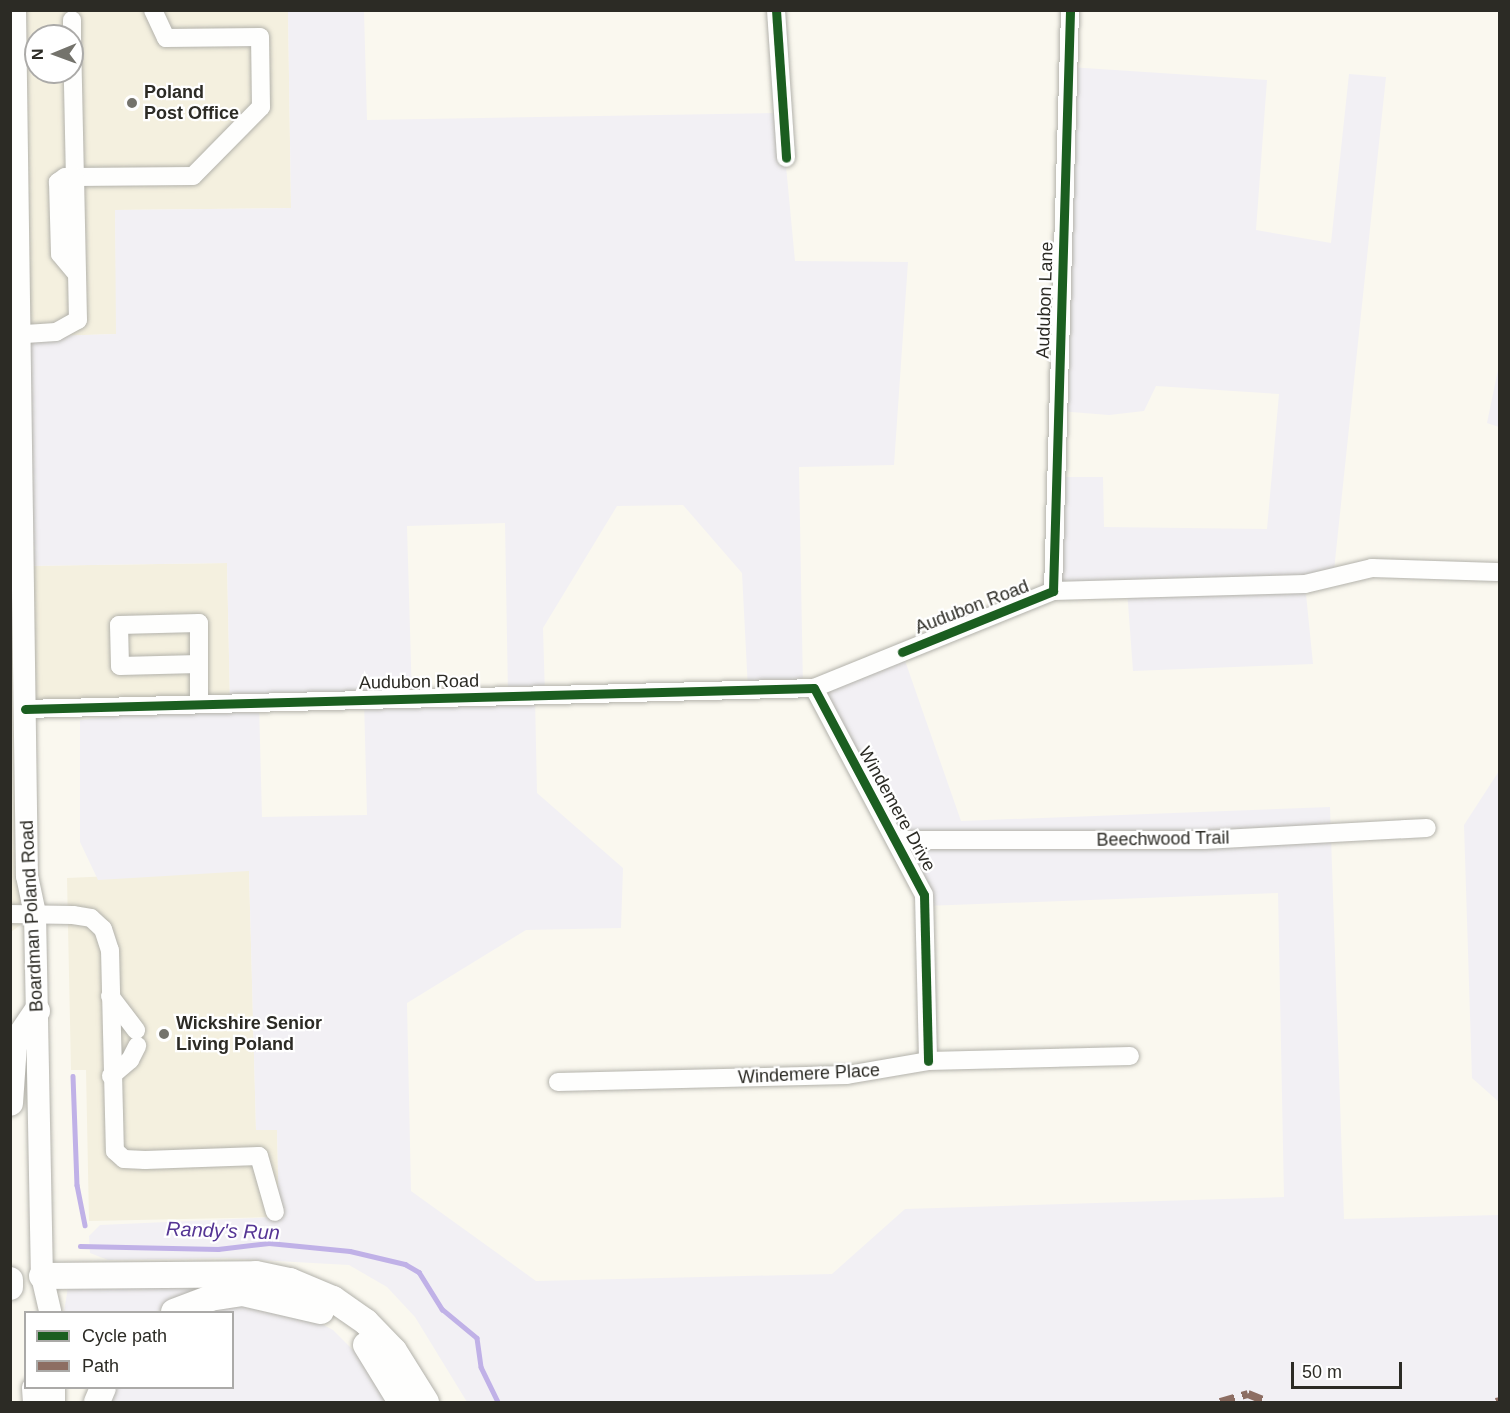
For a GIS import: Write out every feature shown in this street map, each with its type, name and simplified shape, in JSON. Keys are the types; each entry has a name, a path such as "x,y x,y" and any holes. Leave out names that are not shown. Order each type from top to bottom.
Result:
{"highway":[{"path":"10,1103 21,1046 37,1011"},
{"path":"42,1276 256,1274 291,1281 333,1299 366,1322 394,1351 426,1402"},
{"path":"10,1280 10,1287"},
{"path":"177,1311 210,1298 243,1293 310,1305 339,1320 364,1343 401,1402"}],"main road":[{"name":"Boardman Poland Road","path":"13,11 20,697 27,876 35,914 37,1011"},
{"path":"21,1046 42,1276 50,1311"},
{"path":"34,1311 42,1276"}],"street":[{"path":"75,177 193,176 261,107 260,37 166,38 153,10"},
{"path":"776,10 786,158"},
{"name":"Audubon Lane","path":"1053,591 1070,10"},
{"path":"16,336 68,329 78,320 73,84"},
{"path":"1053,591 1305,584 1372,568 1497,572"},
{"name":"Audubon Road","path":"20,697 199,704 814,687 1053,591"},
{"path":"199,664 120,666 119,625 199,623 199,664 199,704"},
{"name":"Windemere Drive","path":"814,687 898,840 924,895 928,1061"},
{"name":"Beechwood Trail","path":"898,840 1204,840 1427,828"},
{"path":"10,914 91,918 103,929 110,950 111,1137 124,1159 258,1156 275,1212"},
{"path":"110,996 136,1038 130,1060 111,1076"},
{"name":"Windemere Place","path":"558,1082 847,1075 928,1061 1130,1056"}],"shaded area":[{"path":"10,11 288,11 291,208 115,210 117,334 21,337"},
{"path":"288,11 364,11 367,120 781,113 795,261 908,262 894,465 799,467 803,688 748,690 742,573 683,505 617,506 543,628 545,696 535,697 537,793 623,868 621,928 526,930 407,1003 411,1191 536,1281 832,1274 905,1209 1284,1197 1278,893 925,906 814,688 902,652 961,821 1330,807 1344,1219 1499,1215 1499,1402 467,1402 415,1317 387,1287 349,1265 225,1258 108,1260 90,1253 89,1236 100,1225 279,1217 277,1130 256,1130 249,871 98,880 80,842 80,720 230,703 227,563 24,566 21,337 116,334 115,210 291,208","holes":["505,523 508,696 412,699 407,526","364,700 367,815 262,817 259,703"]},
{"path":"1069,67 1267,80 1256,230 1331,243 1349,74 1386,77 1333,580 1305,584 1313,664 1133,671 1127,590 1053,591 1056,477 1103,477 1104,527 1267,529 1279,394 1156,386 1144,411 1109,415 1058,411"},
{"path":"1499,365 1499,427 1487,423"},
{"path":"10,457 24,566 227,563 230,703 25,709 35,914 11,932"},
{"path":"1499,771 1499,1102 1472,1078 1464,825"},
{"path":"249,870 256,1129 277,1129 279,1217 89,1221 86,1070 71,1070 67,878"},
{"path":"223,1281 157,1311 64,1311 68,1287"},
{"path":"249,1304 309,1317 333,1330 371,1368 389,1402 105,1402 112,1389 234,1389 234,1311 200,1311"}],"waterway":[{"path":"73,1076 77,1185 85,1225"},
{"name":"Randy's Run","path":"80,1246 218,1249 269,1243 350,1251 405,1264 419,1272 442,1309 477,1338 481,1367 498,1402"}],"marked path":[{"path":"1220,1402 1248,1394 1268,1402"},
{"path":"1496,1402 1500,1401"}],"cycle path":[{"path":"776,10 786,158"},
{"path":"902,652 1053,591 1070,10"},
{"path":"25,709 814,688 924,895 928,1061"}],"place":[{"name":"Poland Post Office","path":"132,103"},
{"name":"Wickshire Senior Living Poland","path":"164,1034"}]}
